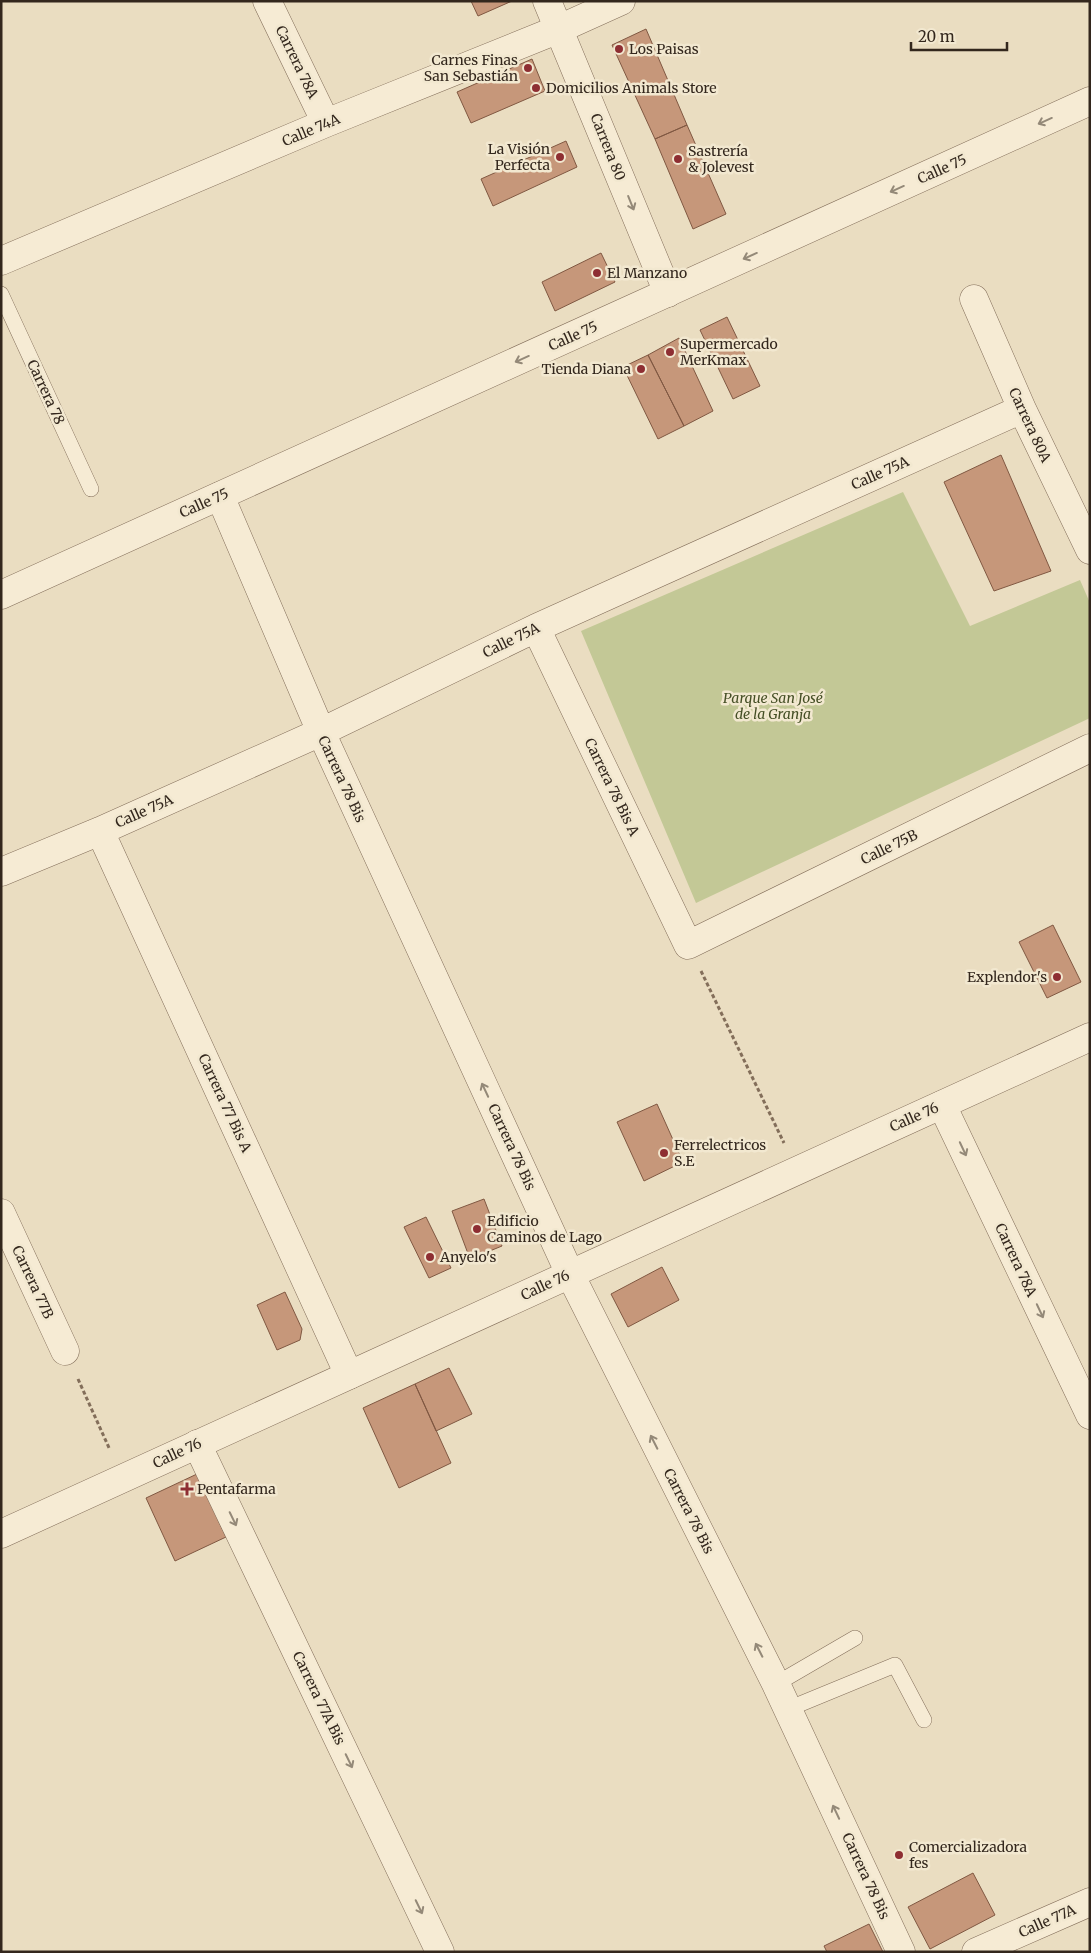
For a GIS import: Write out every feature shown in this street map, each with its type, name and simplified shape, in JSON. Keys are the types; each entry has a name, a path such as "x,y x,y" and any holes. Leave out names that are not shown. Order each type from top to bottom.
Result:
{"street":[{"name":"Carrera 78A","path":"267,1 326,123"},
{"name":"Carrera 80","path":"547,1 668,293"},
{"name":"Calle 74A","path":"1,261 326,123 559,29 621,1"},
{"name":"Calle 75","path":"1,595 1090,101"},
{"name":"Carrera 80A","path":"974,299 1022,409 1090,550"},
{"name":"Calle 75A","path":"1,872 100,831 321,732 536,628 1022,409"},
{"name":"Carrera 78 Bis","path":"220,496 321,732 570,1274 776,1684 901,1952"},
{"name":"Carrera 78 Bis A","path":"536,628 688,945"},
{"name":"Calle 75B","path":"688,945 1090,748"},
{"name":"Carrera 77 Bis A","path":"100,831 349,1375"},
{"name":"Calle 76","path":"1,1534 1090,1037"},
{"name":"Carrera 78A","path":"942,1105 1090,1415"},
{"name":"Carrera 77B","path":"1,1213 7,1242 65,1351"},
{"name":"Carrera 77A Bis","path":"197,1444 440,1952"},
{"name":"Calle 77A","path":"976,1952 1090,1902"}],"lane":[{"name":"Carrera 78","path":"1,294 91,489"},
{"path":"776,1684 855,1638"},
{"path":"788,1709 895,1665 924,1720"}],"path":[{"path":"688,945 797,1171"},
{"path":"65,1351 123,1478"}],"green space":[{"name":"Parque San José de la Granja","path":"903,492 970,626 1080,580 1090,603 1090,718 696,903 581,631"}],"building":[{"path":"471,1 512,1 478,16"},
{"path":"646,29 687,125 655,139 612,45"},
{"path":"532,59 545,91 471,123 457,92"},
{"path":"687,125 726,214 693,229 655,139"},
{"path":"566,141 577,167 493,206 481,179"},
{"path":"601,253 615,282 555,311 542,282"},
{"path":"727,317 760,386 733,399 700,330"},
{"path":"679,338 713,411 684,426 648,355"},
{"path":"648,355 684,426 658,439 623,367"},
{"path":"1001,455 1051,571 994,591 944,482"},
{"path":"1053,925 1081,982 1047,998 1019,942"},
{"path":"657,1104 683,1162 644,1181 617,1122"},
{"name":"Edificio Caminos de Lago","path":"484,1199 502,1246 470,1259 452,1211"},
{"path":"426,1217 451,1268 429,1278 404,1227"},
{"path":"662,1267 679,1300 628,1327 611,1294"},
{"path":"285,1292 302,1329 300,1340 277,1350 257,1305"},
{"path":"449,1368 472,1414 436,1431 415,1384"},
{"path":"415,1384 451,1463 399,1488 363,1408"},
{"path":"197,1474 226,1537 175,1561 146,1498"},
{"path":"973,1873 995,1915 930,1949 908,1907"},
{"path":"869,1924 883,1952 827,1952 824,1946"}],"place":[{"name":"Los Paisas","path":"619,49"},
{"name":"Carnes Finas San Sebastián","path":"528,68"},
{"name":"Domicilios Animals Store","path":"536,88"},
{"name":"La Visión Perfecta","path":"560,157"},
{"name":"Sastrería & Jolevest","path":"678,159"},
{"name":"El Manzano","path":"597,273"},
{"name":"Supermercado MerKmax","path":"670,352"},
{"name":"Tienda Diana","path":"641,369"},
{"name":"Explendor's","path":"1057,977"},
{"name":"Ferrelectricos S.E","path":"664,1153"},
{"name":"Edificio Caminos de Lago","path":"477,1229"},
{"name":"Anyelo's","path":"430,1257"},
{"name":"Pentafarma","path":"187,1489"},
{"name":"Comercializadora fes","path":"899,1855"}]}
